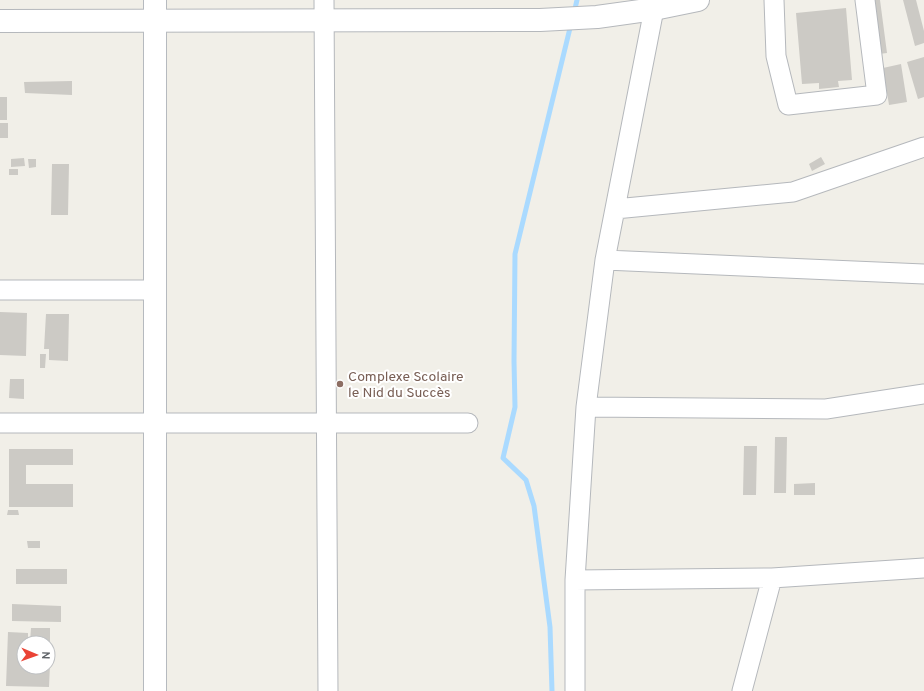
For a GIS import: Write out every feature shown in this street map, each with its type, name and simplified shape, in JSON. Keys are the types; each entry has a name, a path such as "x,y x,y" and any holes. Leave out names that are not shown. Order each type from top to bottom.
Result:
{"street":[{"path":"0,20 155,10 324,10 540,20 597,17 653,5 698,0"},
{"path":"774,0 776,56 788,105 877,94 865,0"},
{"path":"575,691 575,580 586,407 605,260 653,5"},
{"path":"155,10 155,691"},
{"path":"324,10 328,691"},
{"path":"615,209 793,192 924,147"},
{"path":"605,260 924,274"},
{"path":"0,290 155,290"},
{"path":"586,407 826,409 924,394"},
{"path":"0,423 468,423"},
{"path":"575,580 772,578 924,568"},
{"path":"742,691 772,578"}],"building":[{"path":"871,0 880,0 887,53 879,54"},
{"path":"903,0 916,0 924,31 924,43 915,46"},
{"path":"846,8 852,80 838,81 839,87 819,89 819,83 802,84 796,13"},
{"path":"924,57 924,97 918,99 907,62"},
{"path":"901,64 907,102 889,105 883,68"},
{"path":"72,81 72,95 25,93 24,82"},
{"path":"0,97 7,97 7,120 0,120"},
{"path":"0,123 8,123 8,138 0,138"},
{"path":"821,157 825,164 812,171 809,164"},
{"path":"24,158 25,166 11,167 11,159"},
{"path":"28,159 36,159 36,167 29,168"},
{"path":"52,164 69,164 68,215 51,215"},
{"path":"9,169 18,169 18,175 9,175"},
{"path":"0,312 27,313 26,356 0,355"},
{"path":"46,314 69,314 68,361 49,360 49,349 44,349"},
{"path":"40,354 46,354 45,368 40,368"},
{"path":"10,379 24,379 24,399 9,398"},
{"path":"775,437 787,437 786,493 774,493"},
{"path":"744,446 757,446 756,495 743,495"},
{"path":"9,449 73,449 73,465 26,465 26,484 73,484 73,507 9,507"},
{"path":"815,483 815,495 794,495 794,484"},
{"path":"8,510 18,510 19,515 7,515"},
{"path":"27,541 40,541 40,548 28,548"},
{"path":"16,569 67,569 67,584 16,584"},
{"path":"12,604 61,606 61,622 12,621"},
{"path":"31,628 50,628 50,635 30,635"},
{"path":"8,632 28,633 28,635 16,635 16,675 50,675 49,687 6,686"}],"waterway":[{"path":"574,13 577,0"},
{"path":"552,691 550,627 534,506 526,480 503,458 515,407 515,254 571,24"}],"place":[{"name":"Complexe Scolaire le Nid du Succès","path":"340,384"}]}
